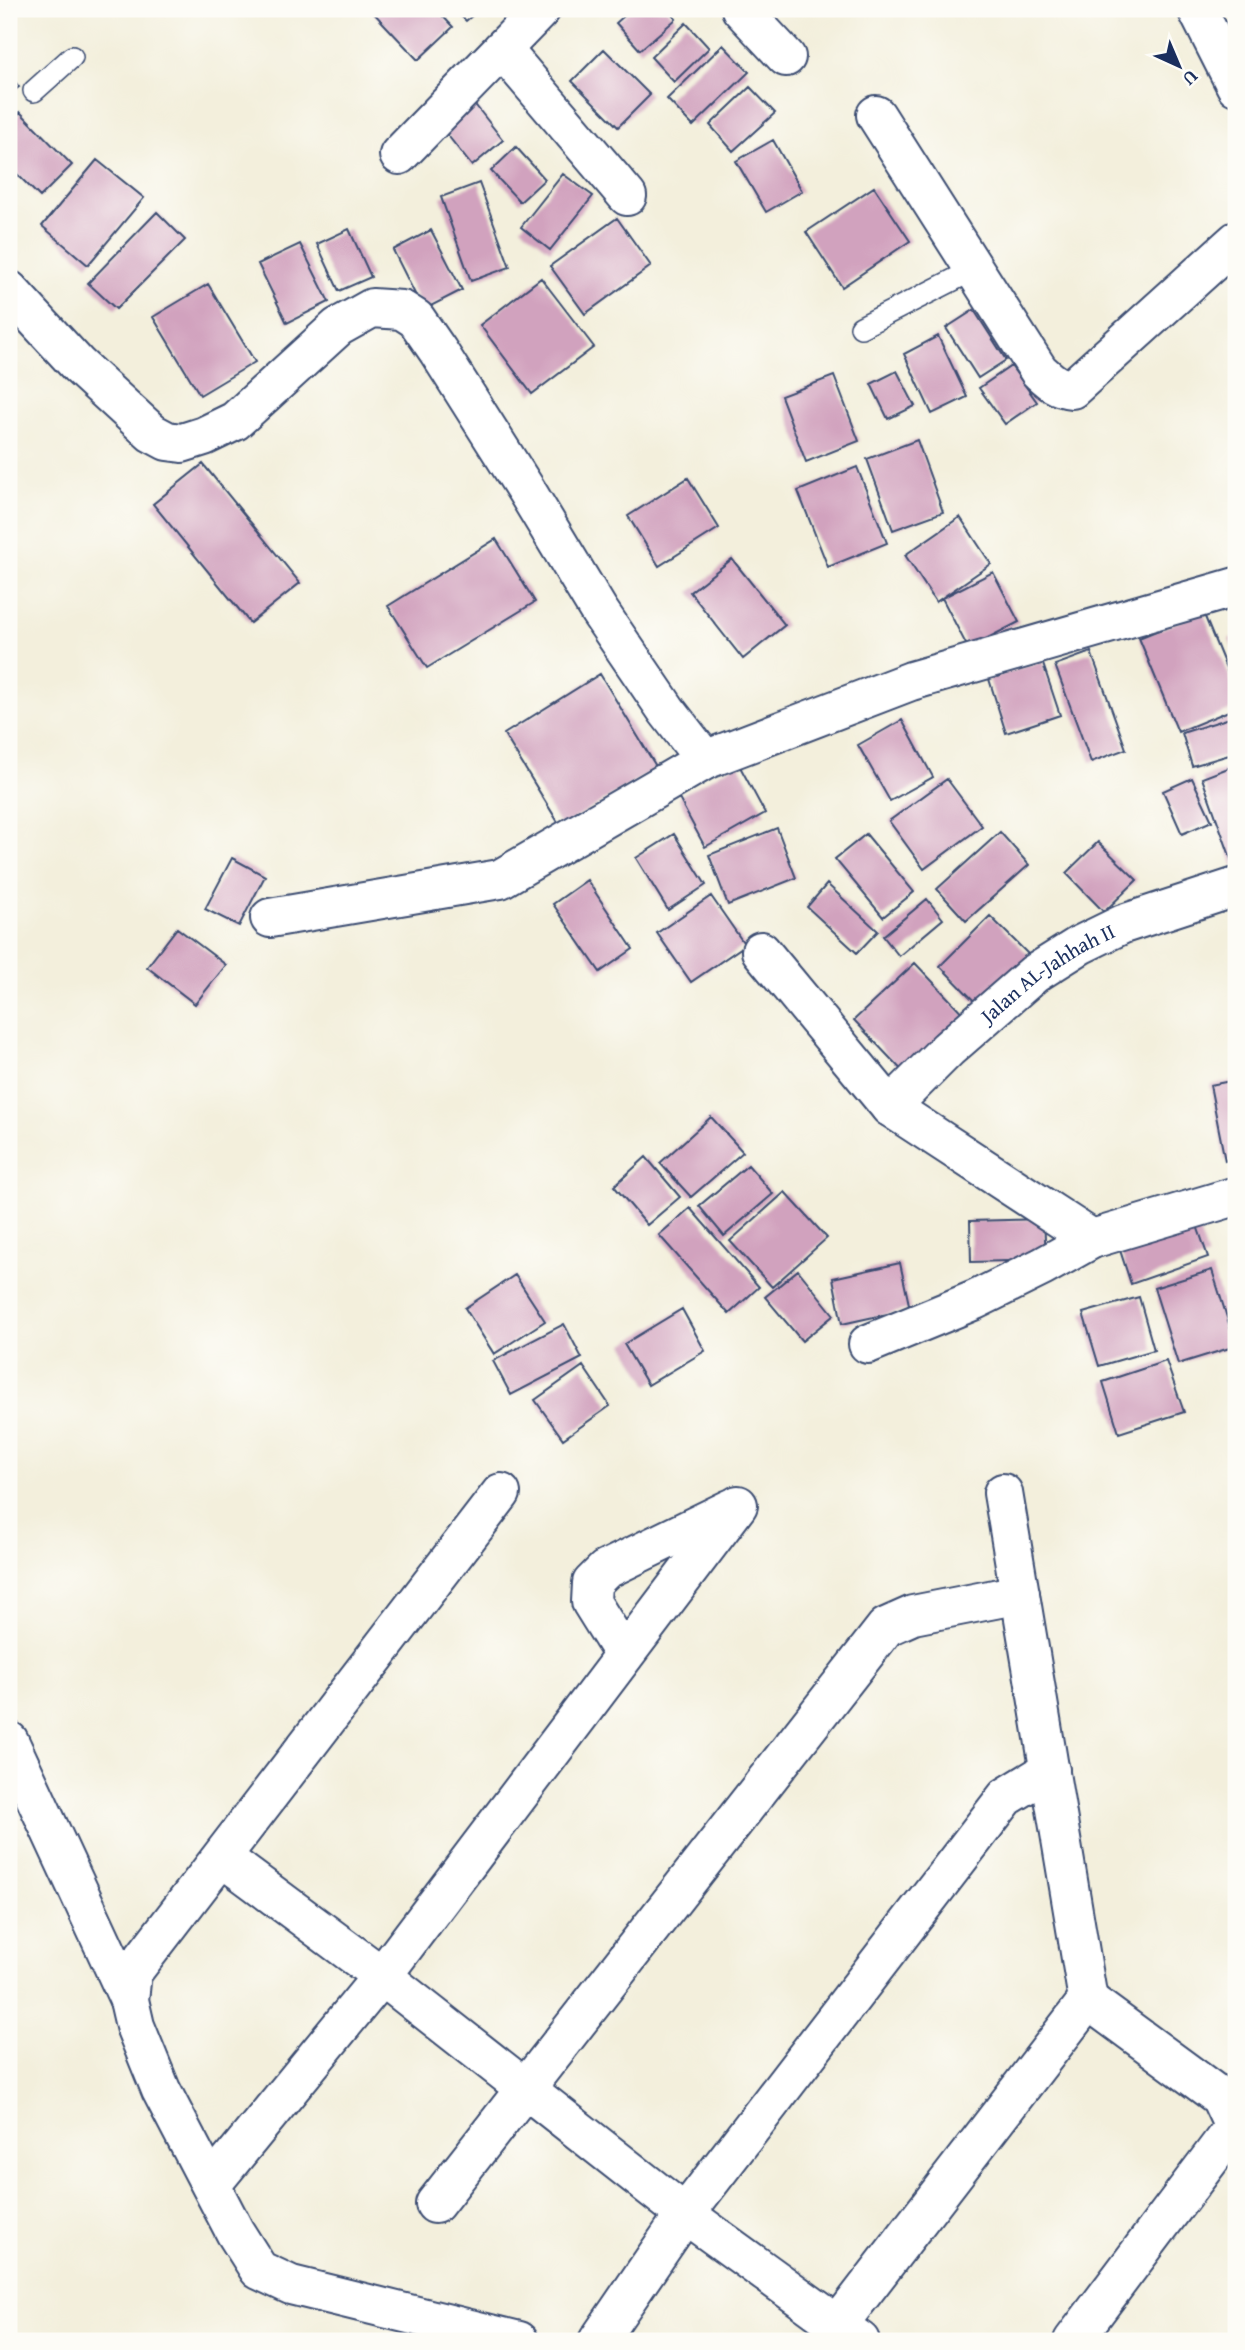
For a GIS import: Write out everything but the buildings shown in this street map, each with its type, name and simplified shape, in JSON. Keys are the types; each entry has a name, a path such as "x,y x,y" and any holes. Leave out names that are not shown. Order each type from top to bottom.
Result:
{"street":[{"path":"399,155 541,9"},
{"path":"741,9 786,57"},
{"path":"1197,9 1236,86"},
{"path":"502,48 627,196"},
{"path":"876,115 1039,371 1055,386 1072,389 1236,241"},
{"path":"9,290 78,365 152,433 167,441 181,443 204,436 235,421 338,327 372,308 402,310 415,319 438,351 599,611 667,711 705,760"},
{"path":"270,918 500,879 705,760 911,681 1236,587"},
{"name":"Jalan AL-Jahhah II","path":"890,1107 967,1032 1034,974 1068,952 1123,924 1236,887"},
{"path":"761,951 890,1107 1091,1239"},
{"path":"868,1343 975,1300 1091,1239 1236,1196"},
{"path":"129,2000 132,1973 501,1493"},
{"path":"1003,1493 1088,2000 1220,2097 1234,2127 1073,2341"},
{"path":"435,2204 886,1627 913,1615 1020,1594"},
{"path":"211,2185 382,1976 624,1656"},
{"path":"9,1741 129,2000 135,2026 161,2090 235,2232 259,2270 291,2286 519,2341"},
{"path":"598,2341 685,2214 1006,1797 1050,1770"},
{"path":"223,1858 382,1976 685,2214 849,2333 1088,2000"}],"lane":[{"path":"34,91 72,57"},
{"path":"861,327 975,270"}]}
